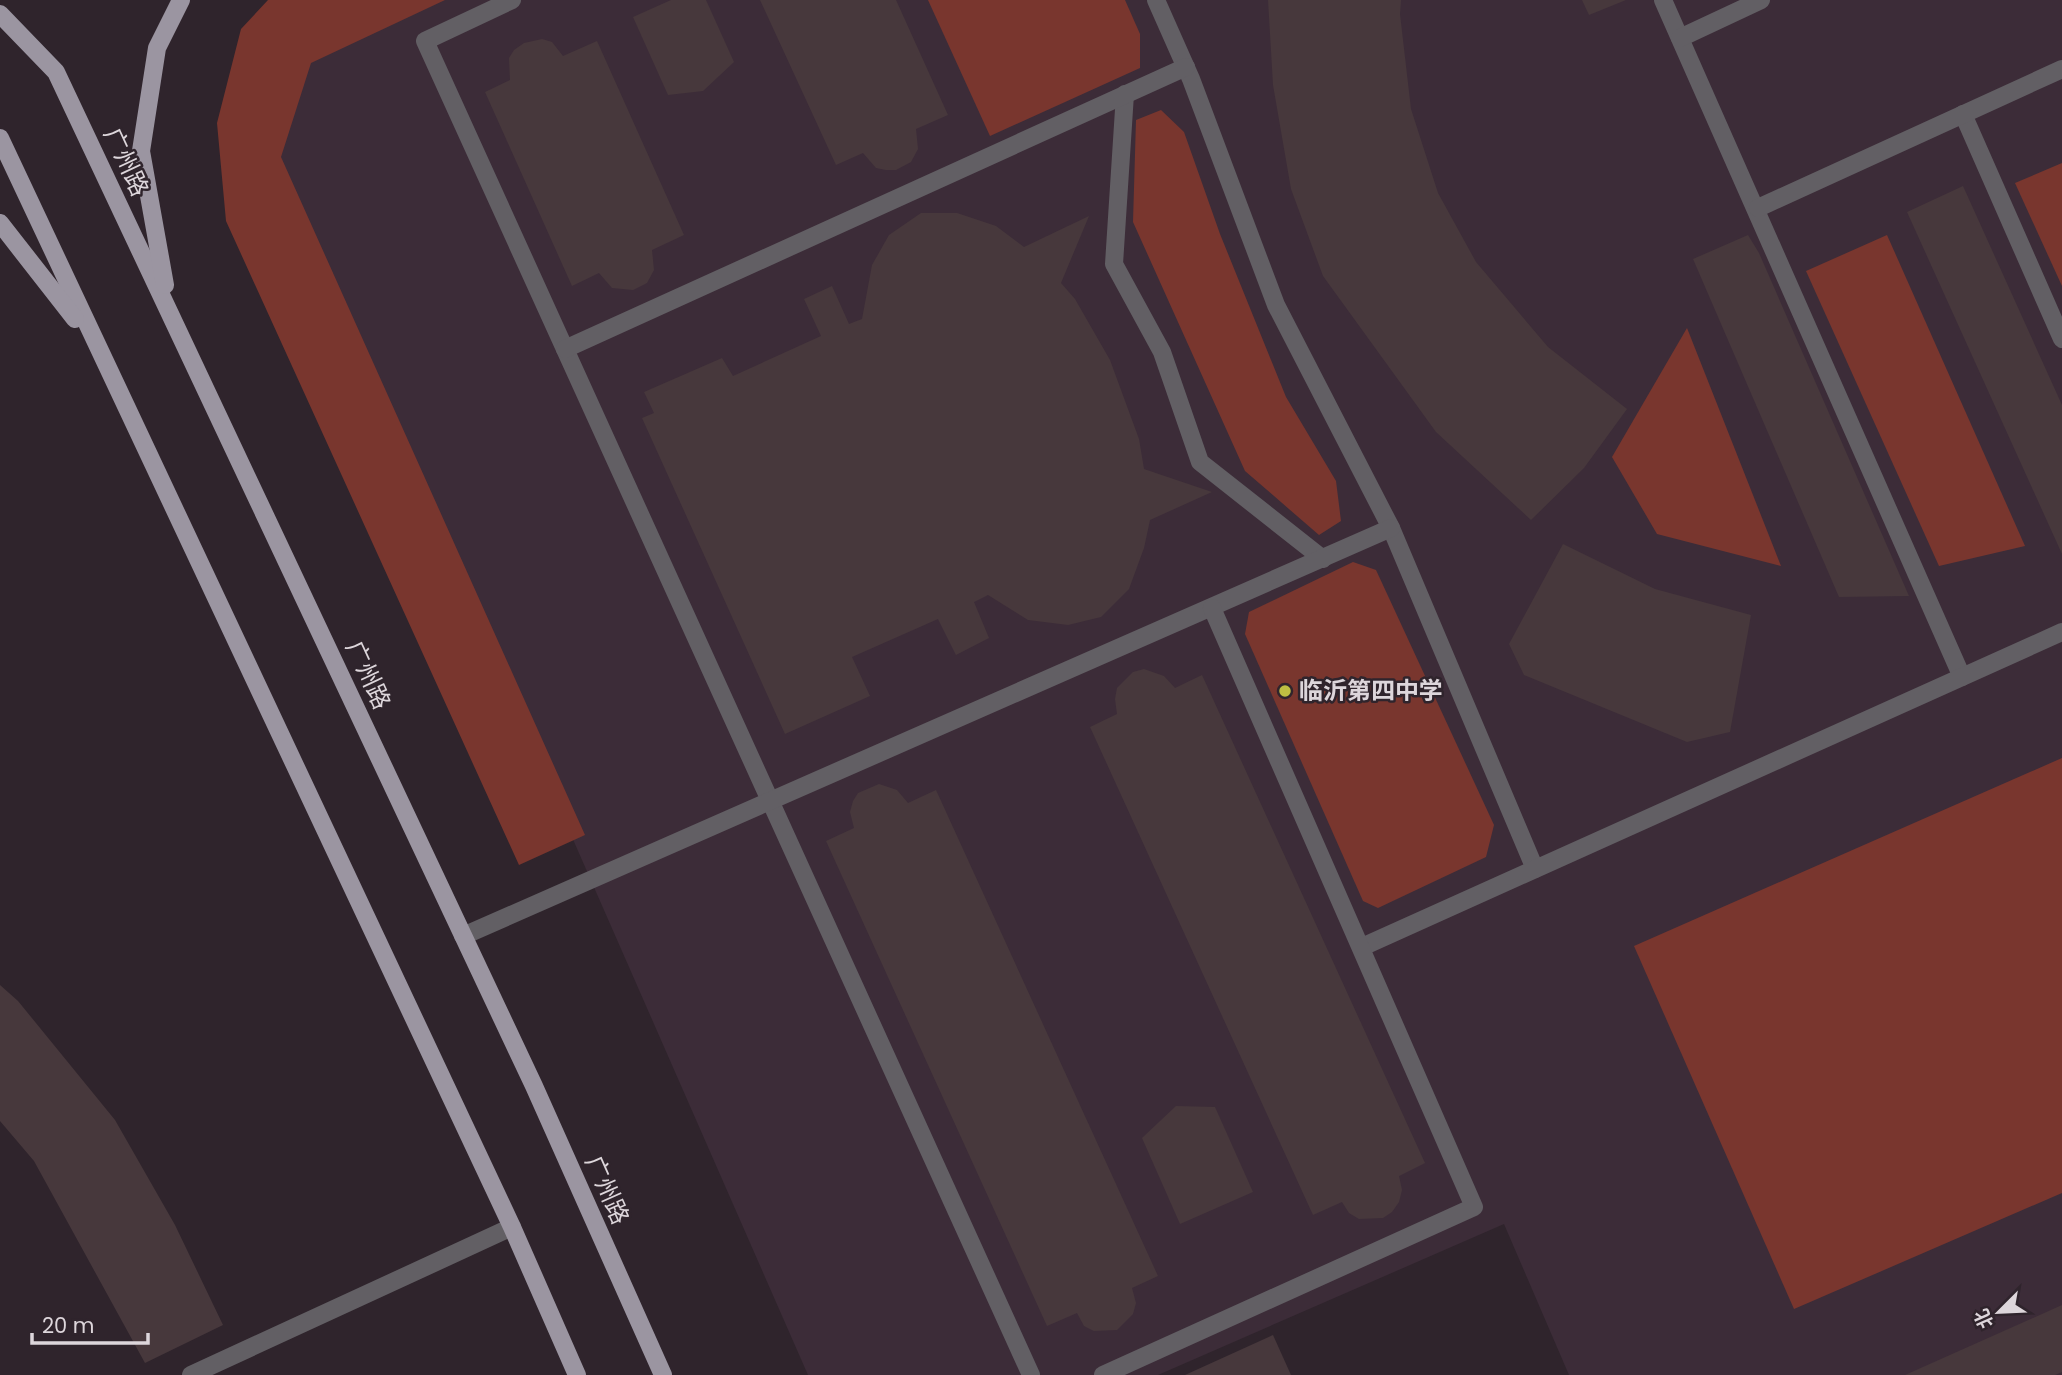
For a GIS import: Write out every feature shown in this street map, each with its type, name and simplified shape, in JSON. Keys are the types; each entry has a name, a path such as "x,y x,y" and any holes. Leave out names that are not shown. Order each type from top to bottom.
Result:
{"main road":[{"path":"169,309 141,151 156,48 181,0"},
{"name":"广州路","path":"0,14 57,72 534,1086 663,1375"},
{"path":"0,138 512,1227 577,1375"},
{"path":"0,223 97,347"}],"street":[{"path":"512,0 425,41 1031,1375"},
{"path":"1156,0 1186,66 1276,305 1391,528 1535,869"},
{"path":"1663,0 1758,208 1962,677"},
{"path":"1680,38 1761,0"},
{"path":"565,349 1186,66"},
{"path":"1758,208 2062,69"},
{"path":"1125,94 1114,264 1163,352 1200,462 1323,559"},
{"path":"1963,114 2062,339"},
{"path":"463,936 771,803 1391,528"},
{"path":"1103,1375 1474,1207 1212,608"},
{"path":"1362,947 2062,632"},
{"path":"191,1375 512,1227"}],"shaded area":[{"path":"268,0 445,0 311,63 281,157 585,835 519,865 226,221 217,123 241,29"},
{"name":"临沂第四中学","path":"412,0 2062,0 2062,1375 1569,1375 1504,1224 1158,1375 808,1375 274,158 305,53"},
{"path":"928,0 1125,0 1140,34 1140,68 990,136"},
{"path":"1161,110 1184,132 1220,234 1286,397 1336,481 1341,521 1319,535 1245,471 1133,222 1136,120"},
{"path":"2062,163 2062,286 2015,183"},
{"path":"1887,235 2025,546 1939,566 1806,271"},
{"path":"1687,328 1781,566 1657,534 1612,457"},
{"path":"1353,562 1376,570 1494,825 1486,857 1378,908 1363,901 1245,634 1249,612"},
{"path":"2062,758 2062,1193 1794,1309 1634,946"}],"building":[{"path":"671,0 706,0 734,62 703,91 668,95 633,17"},
{"path":"760,0 896,0 948,115 916,129 918,149 911,162 896,170 886,170 876,168 863,153 836,165"},
{"path":"1268,0 1401,0 1400,14 1411,109 1438,193 1476,262 1548,347 1627,409 1584,468 1531,520 1436,432 1323,276 1291,189 1273,85"},
{"path":"1582,0 1626,0 1589,15"},
{"path":"542,39 552,42 563,56 597,41 684,235 652,250 654,270 647,283 633,290 612,288 599,273 572,286 485,92 510,80 509,58 514,50 524,43"},
{"path":"1963,186 2062,405 2062,554 1907,212"},
{"path":"921,213 957,213 996,226 1024,247 1089,216 1061,283 1075,299 1110,360 1139,439 1144,469 1212,492 1150,520 1144,548 1129,589 1101,617 1068,625 1028,620 988,595 974,602 989,638 956,655 938,619 852,657 870,696 785,734 642,418 654,413 644,392 722,358 733,376 821,336 804,299 832,286 849,324 862,319 872,265 889,235"},
{"path":"1748,235 1759,253 1909,596 1839,597 1693,259"},
{"path":"1563,544 1655,589 1751,615 1730,732 1687,742 1524,675 1509,644"},
{"path":"1144,669 1164,676 1175,688 1202,675 1425,1163 1399,1176 1402,1190 1399,1202 1392,1212 1383,1218 1359,1219 1349,1213 1342,1202 1313,1215 1090,727 1117,714 1117,688 1133,672"},
{"path":"879,784 897,790 908,803 936,790 1158,1276 1132,1288 1136,1303 1133,1314 1117,1330 1094,1331 1084,1326 1077,1313 1047,1326 826,841 854,828 850,812 853,801 858,793"},
{"path":"0,985 18,1001 115,1120 175,1225 223,1325 145,1363 34,1161 0,1121"},
{"path":"1176,1106 1215,1107 1253,1192 1180,1224 1142,1138"},
{"path":"2062,1305 2062,1372 2055,1375 1905,1375"},
{"path":"1273,1335 1291,1375 1185,1375"}],"place":[{"name":"临沂第四中学","path":"1285,691"}]}
